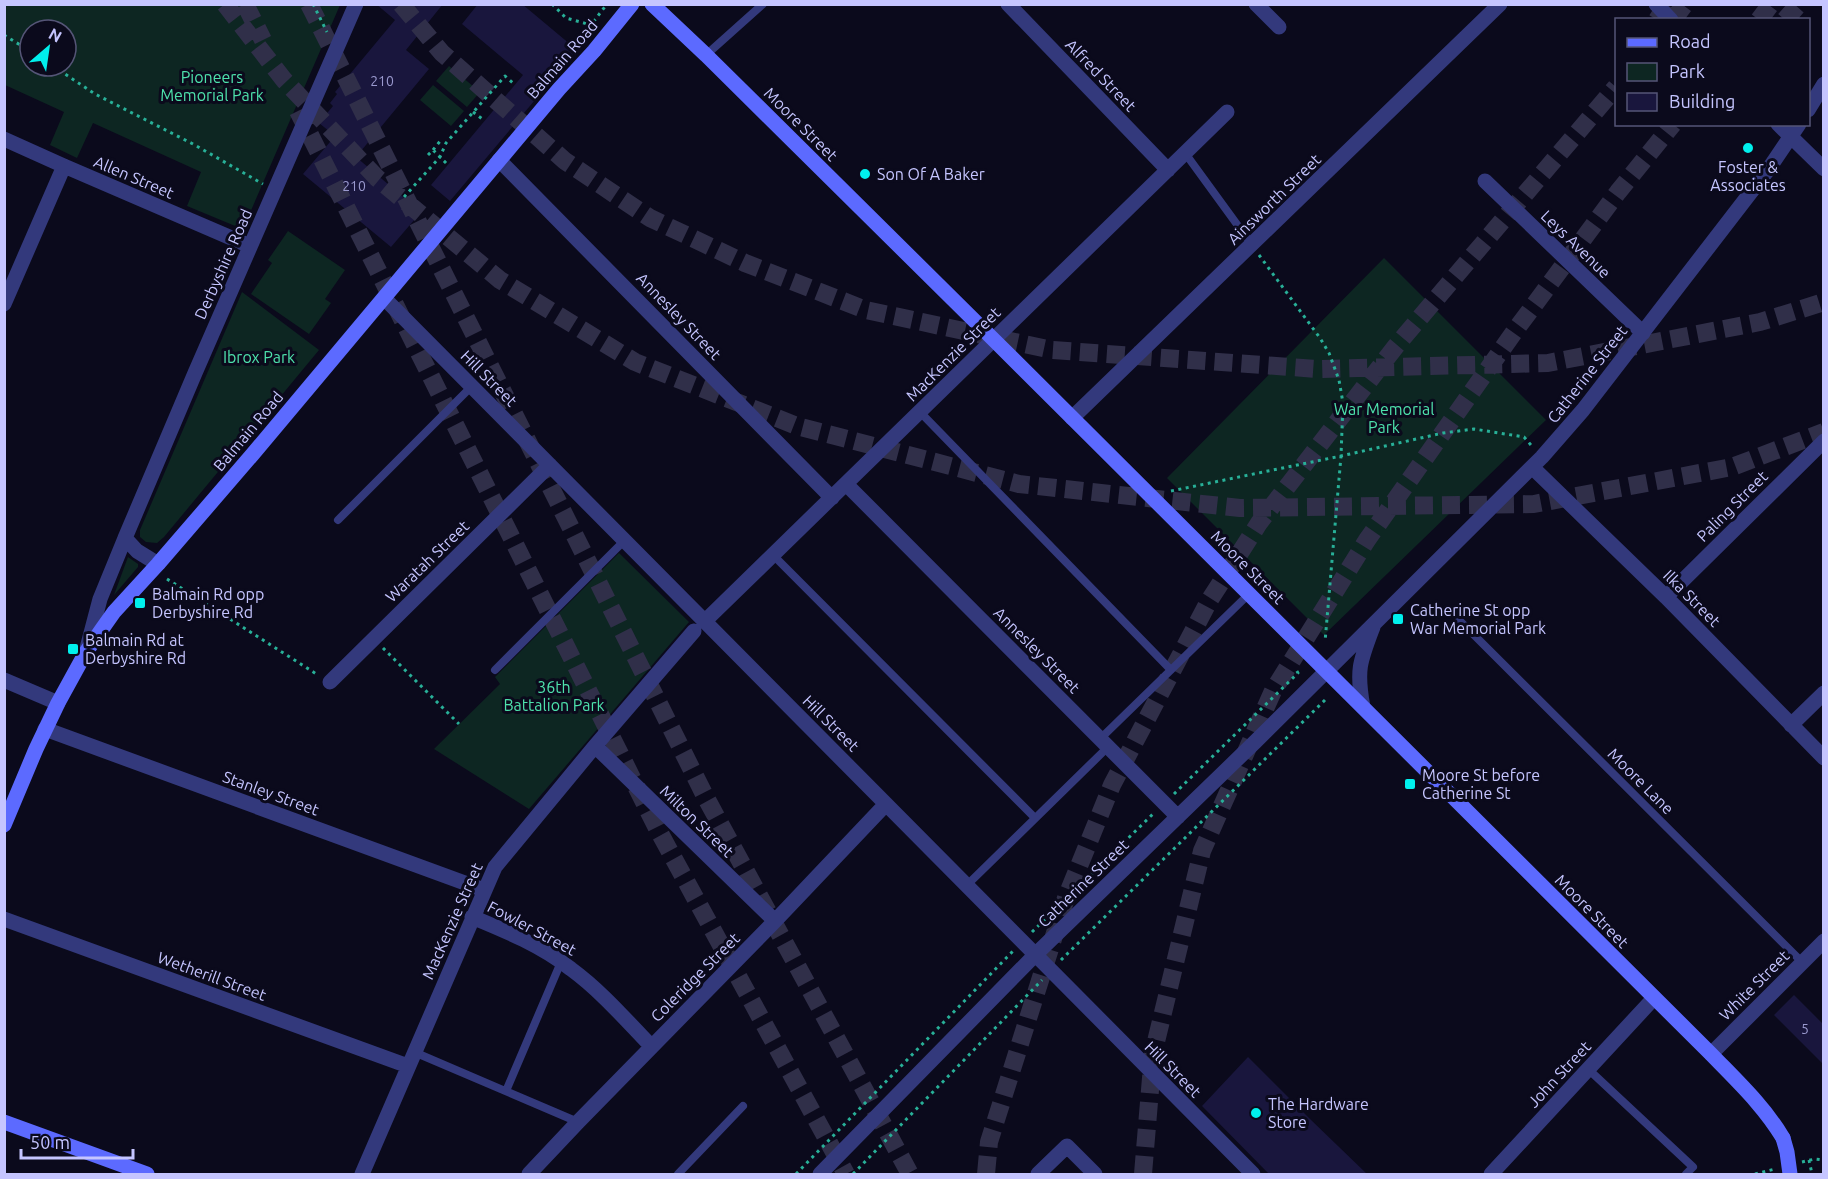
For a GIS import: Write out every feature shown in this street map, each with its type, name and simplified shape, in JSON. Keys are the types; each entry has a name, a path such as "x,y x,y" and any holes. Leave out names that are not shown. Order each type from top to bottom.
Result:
{"main road":[{"name":"Balmain Road","path":"4,825 58,703 86,652 114,612 158,564 632,4"},
{"name":"Moore Street","path":"652,4 1327,670 1711,1054 1767,1113 1783,1138 1788,1152 1790,1174"},
{"path":"4,1122 147,1174"}],"street":[{"name":"Derbyshire Road","path":"86,652 100,599 125,538 356,4"},
{"name":"Alfred Street","path":"1008,4 1168,170"},
{"path":"1256,4 1278,27"},
{"name":"Ainsworth Street","path":"1072,418 1500,4"},
{"path":"1656,4 1669,18"},
{"path":"1810,108 1824,84"},
{"name":"MacKenzie Street","path":"362,1174 495,867 595,746 699,626 1227,112"},
{"path":"1795,131 1824,169"},
{"name":"Catherine Street","path":"820,1174 1035,955 1532,467 1576,418 1768,170 1795,131"},
{"name":"Allen Street","path":"4,139 250,246"},
{"name":"Annesley Street","path":"499,160 832,498"},
{"path":"4,304 64,166"},
{"name":"Leys Avenue","path":"1485,181 1642,333"},
{"name":"Hill Street","path":"384,298 625,540 699,626 886,804 1248,1173"},
{"name":"Paling Street","path":"1666,597 1824,441"},
{"name":"Waratah Street","path":"330,682 550,465"},
{"name":"Ilka Street","path":"1532,467 1666,597 1824,758"},
{"name":"Annesley Street","path":"846,484 1178,817"},
{"path":"125,538 137,551 158,564"},
{"name":"Catherine Street","path":"1363,707 1359,687 1360,664 1376,622"},
{"path":"4,680 58,703"},
{"path":"1791,725 1824,693"},
{"name":"Stanley Street","path":"45,729 484,890"},
{"name":"Milton Street","path":"595,746 775,921"},
{"name":"Coleridge Street","path":"530,1174 886,804"},
{"name":"Fowler Street","path":"472,917 499,928 561,962 611,1004 651,1046"},
{"name":"Wetherill Street","path":"4,919 411,1059"},
{"name":"White Street","path":"1711,1054 1824,941"},
{"name":"John Street","path":"1491,1174 1654,998"},
{"path":"1038,1174 1067,1146 1095,1174"}],"lane":[{"path":"706,55 763,4"},
{"path":"1185,153 1252,245"},
{"path":"338,520 472,386"},
{"path":"920,412 1171,670"},
{"path":"495,670 625,540"},
{"path":"773,555 1035,818"},
{"path":"966,885 1035,818 1171,670 1249,594"},
{"name":"Moore Lane","path":"1458,620 1802,963"},
{"path":"506,1091 561,962"},
{"path":"411,1059 506,1091 578,1122"},
{"path":"1588,1069 1693,1167 1686,1174"},
{"path":"678,1174 743,1106"}],"path":[{"path":"313,4 336,50"},
{"path":"552,4 566,18 591,25 607,4"},
{"path":"4,35 18,44"},
{"path":"404,197 440,157 446,143 505,76 515,85"},
{"path":"71,78 95,94 193,144 265,185"},
{"path":"474,112 485,122"},
{"path":"428,155 441,140"},
{"path":"433,150 448,165"},
{"path":"1252,245 1320,338 1333,362 1339,380 1343,402 1341,456 1325,642"},
{"path":"1171,491 1443,433 1474,429 1524,437 1531,445"},
{"path":"167,579 330,682"},
{"path":"374,639 459,724"},
{"path":"796,1174 1022,942 1298,673 1295,668"},
{"path":"853,1174 1051,971 1325,700"},
{"path":"1812,1174 1809,1160 1824,1160"},
{"path":"1755,1174 1773,1169"}],"green space":[{"name":"Pioneers Memorial Park","path":"5,4 340,4 246,222 240,228 187,206 201,172 93,123 77,158 50,145 64,112 5,85"},
{"path":"449,66 480,92 467,107 436,81"},
{"path":"433,85 464,111 451,126 420,100"},
{"path":"288,231 345,270 325,299 331,303 309,334 251,294 272,263 268,260"},
{"name":"War Memorial Park","path":"1384,258 1546,420 1324,635 1167,478"},
{"name":"Ibrox Park","path":"242,292 319,350 164,537 157,543 146,542 140,537 140,530"},
{"name":"36th Battalion Park","path":"619,553 689,622 529,809 434,749 500,684 495,677"},
{"path":"128,557 138,564 138,567 114,595"}],"building":[{"path":"376,4 443,4 406,50 429,69 356,157 421,212 391,247 303,174 335,136 319,123 333,106 330,103 337,94 335,92 395,20"},
{"path":"478,4 522,4 577,50 450,201 431,185 523,75 462,24"},
{"path":"1794,995 1824,1025 1824,1065 1774,1015"},
{"name":"The Hardware Store","path":"1248,1057 1367,1174 1269,1174 1202,1106"}],"tunnel":[{"path":"225,4 284,80 377,178 500,280 635,362 797,426 1019,484 1240,508 1534,504 1732,467 1824,432"},
{"path":"245,4 263,40"},
{"path":"309,4 705,796 910,1174"},
{"path":"401,4 442,53 565,161 650,218 745,263 866,310 1052,350 1318,369 1548,363 1760,322 1824,302"},
{"path":"1658,18 1667,4"},
{"path":"1674,18 1685,4"},
{"path":"1760,18 1771,4"},
{"path":"1787,18 1799,4"},
{"path":"986,1174 989,1142 1066,898 1112,785 1209,601 1259,523 1396,346 1615,88"},
{"path":"298,111 657,828 846,1174"},
{"path":"1143,1174 1153,1054 1202,851 1273,691 1367,540 1517,328 1618,192 1671,126"}],"place":[{"name":"Foster & Associates","path":"1748,148"},
{"name":"Son Of A Baker","path":"865,174"},
{"name":"Balmain Rd opp Derbyshire Rd","path":"140,603"},
{"name":"Catherine St opp War Memorial Park","path":"1398,619"},
{"name":"Balmain Rd at Derbyshire Rd","path":"73,649"},
{"name":"Moore St before Catherine St","path":"1410,784"},
{"name":"The Hardware Store","path":"1256,1113"}]}
